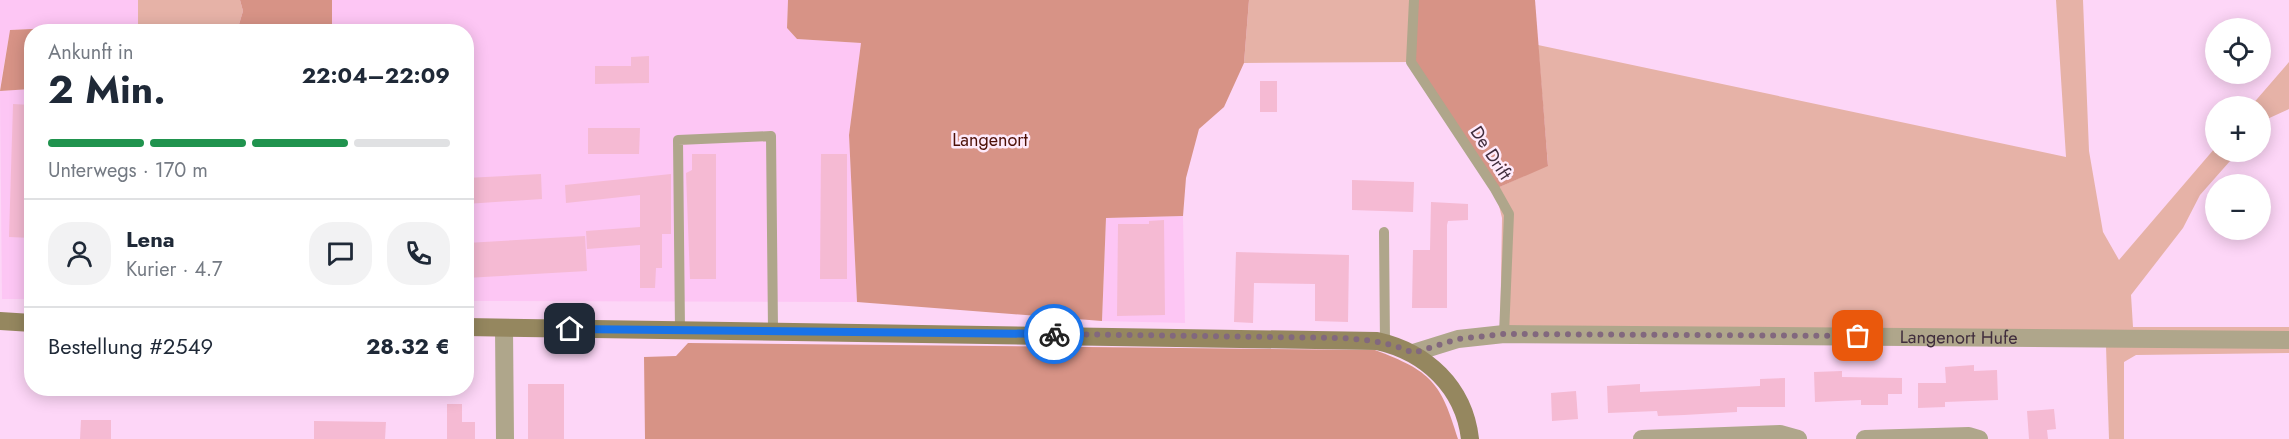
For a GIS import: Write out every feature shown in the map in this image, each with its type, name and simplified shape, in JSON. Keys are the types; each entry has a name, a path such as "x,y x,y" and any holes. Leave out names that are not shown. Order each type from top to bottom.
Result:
{"street":[{"path":"0,321 24,322"},
{"path":"474,327 1331,338 1386,343 1420,358 1445,379 1459,402 1470,439"},
{"path":"504,328 505,439"},
{"name":"Langenort Hufe","path":"1420,358 1458,339 1504,334 2289,340"},
{"path":"1642,439 1780,434 1798,439"},
{"path":"1865,439 1969,436 1979,439"}],"lane":[{"name":"De Drift","path":"1414,0 1411,62 1509,214 1504,334"},
{"path":"680,330 678,140 771,136 773,330"},
{"path":"1384,232 1386,343"}],"shaded area":[{"path":"0,0 138,0 138,24 24,24 24,29 10,30 0,87"},
{"path":"138,0 240,0 243,11 239,24 138,24"},
{"path":"332,0 788,0 787,28 797,39 861,43 849,135 857,302 474,301 474,24 332,24"},
{"path":"1249,0 1414,0 1411,62 1244,63"},
{"path":"2056,0 2083,0 2089,151 2103,232 2119,260 2205,160 2205,162 2229,162 2219,174 2205,174 2205,189 2183,228 2131,295 2133,327 2289,327 2289,353 2136,355 2124,362 2124,439 2109,439 2106,346 1500,340 1502,218 1495,189 1548,165 1538,45 2066,157"},
{"path":"2289,62 2289,109 2271,117 2271,96 2260,96"},
{"path":"24,89 24,299 2,299 0,91"},
{"path":"1183,216 1185,323 1102,321 1106,218"}],"green space":[{"path":"240,0 332,0 332,24 239,24 243,11"},
{"name":"Langenort","path":"788,0 1249,0 1244,63 1224,107 1199,129 1186,178 1183,216 1106,218 1102,321 857,302 849,135 861,43 797,39 787,28"},
{"path":"1414,0 1535,0 1548,166 1495,189 1411,62"},
{"path":"24,29 24,89 0,91 10,30"},
{"path":"688,343 1375,350 1409,365 1431,381 1446,404 1458,439 645,439 644,357 676,356"}],"building":[{"path":"649,56 649,83 595,84 595,66 631,66 631,57"},
{"path":"1260,81 1277,81 1277,112 1260,112"},
{"path":"13,104 24,105 24,238 9,237"},
{"path":"588,128 640,128 639,154 588,154"},
{"path":"692,154 716,154 716,279 690,279 686,173 692,170"},
{"path":"821,154 847,154 847,279 820,279"},
{"path":"541,174 542,199 474,203 474,178"},
{"path":"671,174 671,234 662,234 662,268 656,268 655,288 640,288 640,245 587,249 586,231 640,227 640,195 566,203 565,185"},
{"path":"1352,180 1414,182 1413,212 1352,210"},
{"path":"1431,202 1468,204 1468,220 1448,221 1447,225 1447,308 1412,308 1413,250 1430,250"},
{"path":"1164,220 1165,315 1117,316 1118,224 1149,224 1149,221"},
{"path":"585,236 587,271 474,278 474,243"},
{"path":"1236,252 1349,255 1348,322 1315,321 1315,284 1254,283 1253,323 1234,322"},
{"path":"1974,365 1974,371 1997,370 1998,400 1945,402 1945,407 1918,408 1918,383 1946,383 1945,367"},
{"path":"1842,371 1842,377 1902,378 1902,394 1888,394 1888,405 1861,405 1861,400 1815,402 1814,372"},
{"path":"1785,378 1785,407 1737,407 1737,412 1658,416 1657,411 1608,413 1607,386 1640,384 1640,392 1760,386 1760,379"},
{"path":"528,384 564,384 564,439 528,439"},
{"path":"1576,391 1578,419 1552,421 1551,393"},
{"path":"447,404 462,404 462,422 475,422 475,439 447,439"},
{"path":"2054,409 2056,429 2047,430 2048,439 2029,439 2027,411"},
{"path":"81,420 111,420 111,439 80,439"},
{"path":"314,421 386,422 385,439 314,439"}],"way so far":[{"path":"1054,334 1342,338 1397,345 1413,353 1458,339 1504,334 1858,336"}],"route":[{"path":"570,329 1054,334"}]}
